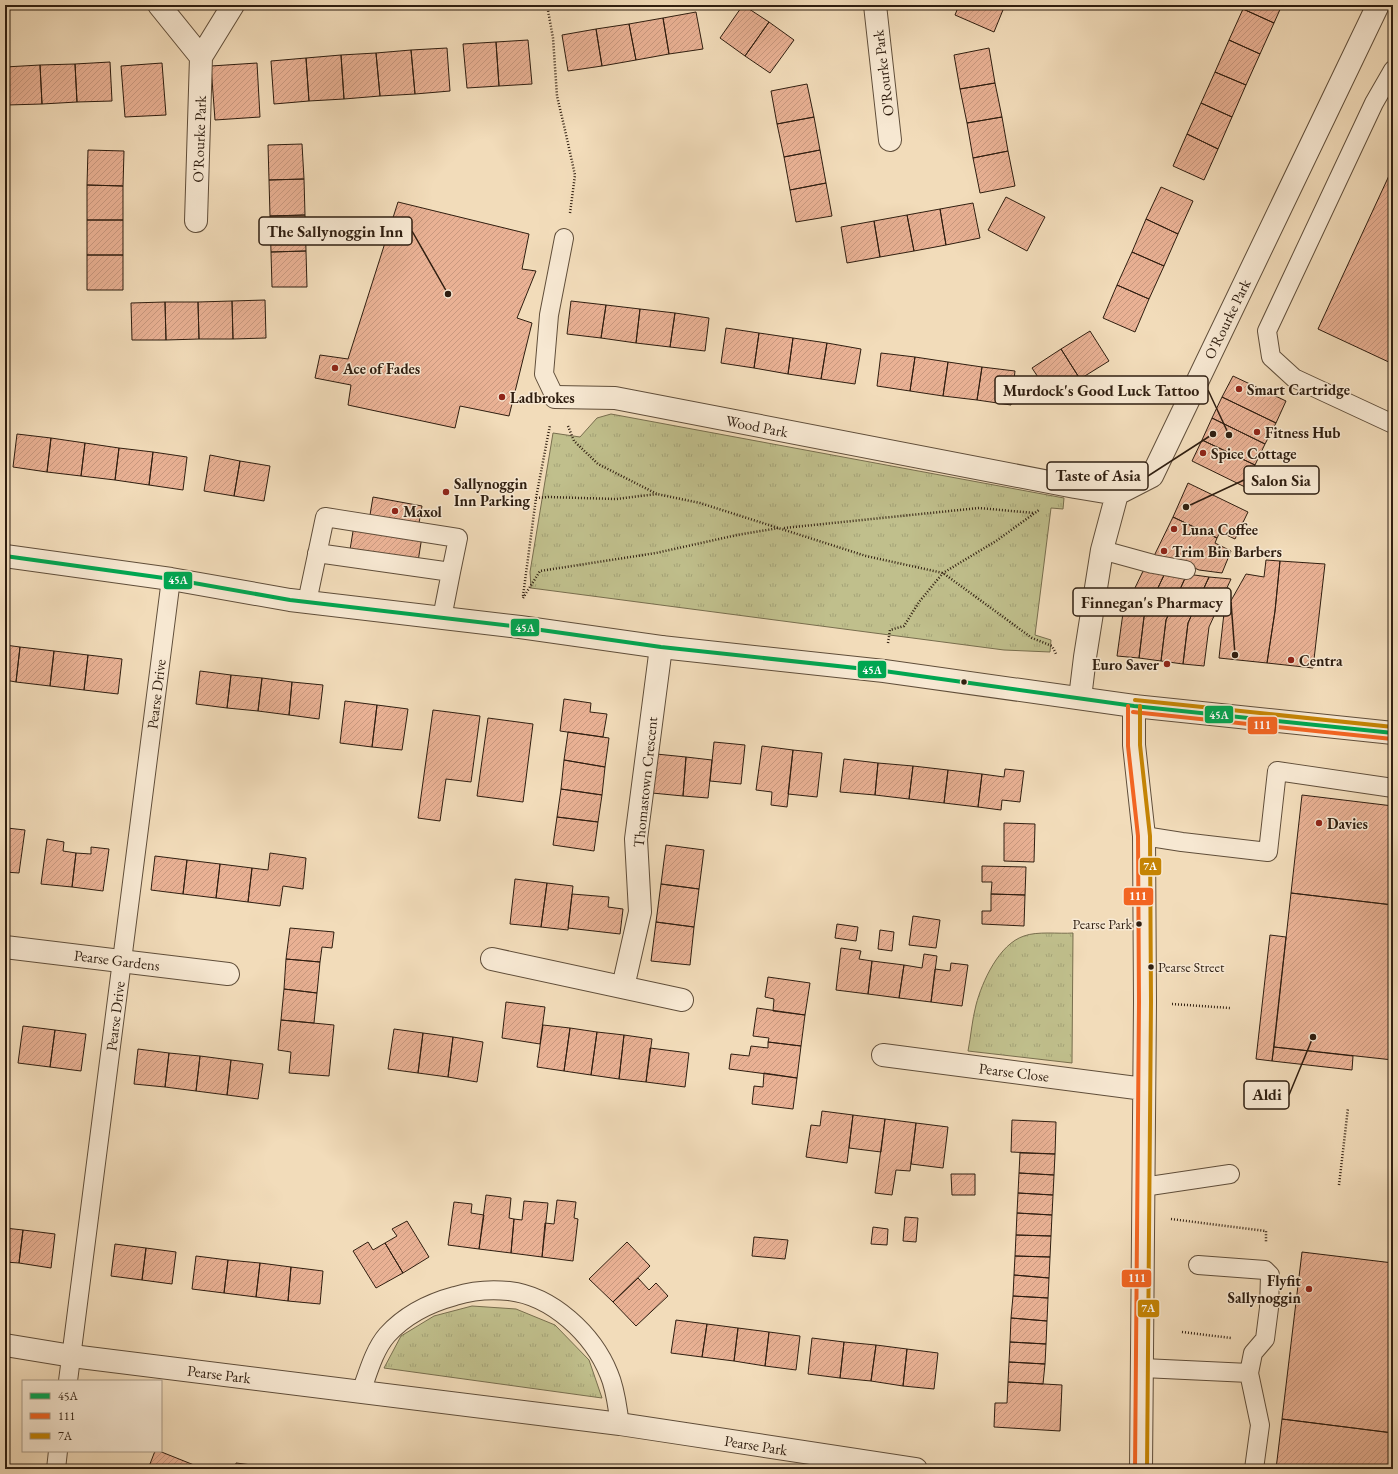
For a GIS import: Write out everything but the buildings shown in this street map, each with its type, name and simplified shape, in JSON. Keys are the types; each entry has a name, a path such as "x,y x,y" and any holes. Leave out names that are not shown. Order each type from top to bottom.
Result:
{"street":[{"path":"159,5 201,57"},
{"name":"O'Rourke Park","path":"196,221 201,57 232,5"},
{"name":"O'Rourke Park","path":"875,5 890,140"},
{"name":"O'Rourke Park","path":"1117,494 1152,476 1378,5"},
{"name":"Wood Park","path":"555,397 615,398 1075,488 1117,494"},
{"path":"1080,698 1088,636 1102,550 1117,494"},
{"path":"5,556 171,579 307,602 520,627 661,647 884,671 1134,706 1393,733"},
{"name":"Thomastown Crescent","path":"623,987 640,912 636,839 661,647"},
{"path":"1134,706 1134,745 1144,836 1145,1002 1141,1469"},
{"name":"Pearse Gardens","path":"5,946 228,974"},
{"path":"492,959 682,1000"},
{"name":"Pearse Close","path":"883,1055 1144,1089"},
{"name":"Pearse Park","path":"5,1344 72,1356 620,1424 916,1469"}],"lane":[{"path":"1393,70 1374,103 1267,331 1271,357 1294,378 1393,424"},
{"path":"555,397 544,374 549,315 564,238"},
{"path":"307,602 325,517 458,538 442,618"},
{"path":"1102,550 1153,564 1186,570"},
{"path":"317,553 450,572"},
{"name":"Pearse Drive","path":"68,1380 171,579"},
{"path":"1144,836 1268,852 1277,771 1393,788"},
{"path":"1143,1187 1230,1174"},
{"path":"1198,1264 1265,1270 1270,1276 1269,1308 1265,1339 1253,1353 1249,1373 1260,1425 1254,1469"},
{"path":"361,1392 374,1357 386,1336 404,1319 422,1308 467,1292 509,1291 531,1296 552,1307 573,1324 588,1339 609,1373 615,1389 620,1424"},
{"path":"1143,1368 1249,1373"},
{"path":"56,1469 58,1452"}],"path":[{"path":"547,5 553,38 557,96 566,130 575,175 571,208 564,238"},
{"path":"555,397 574,441 598,464 657,494 700,503 866,556 943,573 1032,638 1052,646 1059,659"},
{"path":"520,627 536,498 555,397"},
{"path":"536,498 616,499 657,494"},
{"path":"523,598 540,571 656,553 738,534 781,528 979,508 1034,513 996,541 943,573 919,602 904,626 890,630 884,671"},
{"path":"1145,1002 1230,1008"},
{"path":"1339,1185 1348,1108"}],"green space":[{"path":"611,414 1064,498 1063,509 1051,508 1035,635 1051,640 1050,652 1004,650 531,588 530,572 553,433 580,437 597,418"},
{"path":"1073,933 1072,1063 968,1051 979,996 987,975 999,955 1015,940 1029,934"},
{"path":"472,1306 516,1309 555,1325 589,1360 602,1398 384,1368 401,1336 434,1316"}],"transit line":[{"name":"45A","path":"5,556 171,579 290,600 520,627 661,647 884,671 1134,706 1393,733"},
{"name":"7A","path":"1135,700 1393,727"},
{"name":"111","path":"1128,706 1128,746 1138,836 1139,1002 1135,1469"},
{"name":"7A","path":"1140,706 1140,745 1150,836 1151,1002 1147,1469"},
{"name":"111","path":"1133,712 1392,739"}],"place":[{"name":"The Sallynoggin Inn","path":"448,294"},
{"name":"Ace of Fades","path":"335,368"},
{"name":"Smart Cartridge","path":"1239,389"},
{"name":"Ladbrokes","path":"502,397"},
{"name":"Fitness Hub","path":"1257,432"},
{"name":"Taste of Asia","path":"1213,434"},
{"name":"Murdock's Good Luck Tattoo","path":"1229,435"},
{"name":"Spice Cottage","path":"1203,453"},
{"name":"Sallynoggin Inn Parking","path":"446,492"},
{"name":"Salon Sia","path":"1186,507"},
{"name":"Maxol","path":"395,511"},
{"name":"Luna Coffee","path":"1174,529"},
{"name":"Trim Bin Barbers","path":"1164,551"},
{"name":"Finnegan's Pharmacy","path":"1235,655"},
{"name":"Centra","path":"1291,660"},
{"name":"Euro Saver","path":"1167,664"},
{"name":"Davies","path":"1319,823"},
{"name":"Pearse Park","path":"1139,924"},
{"name":"Pearse Street","path":"1151,967"},
{"name":"Aldi","path":"1313,1037"},
{"name":"Flyfit Sallynoggin","path":"1309,1289"}]}
